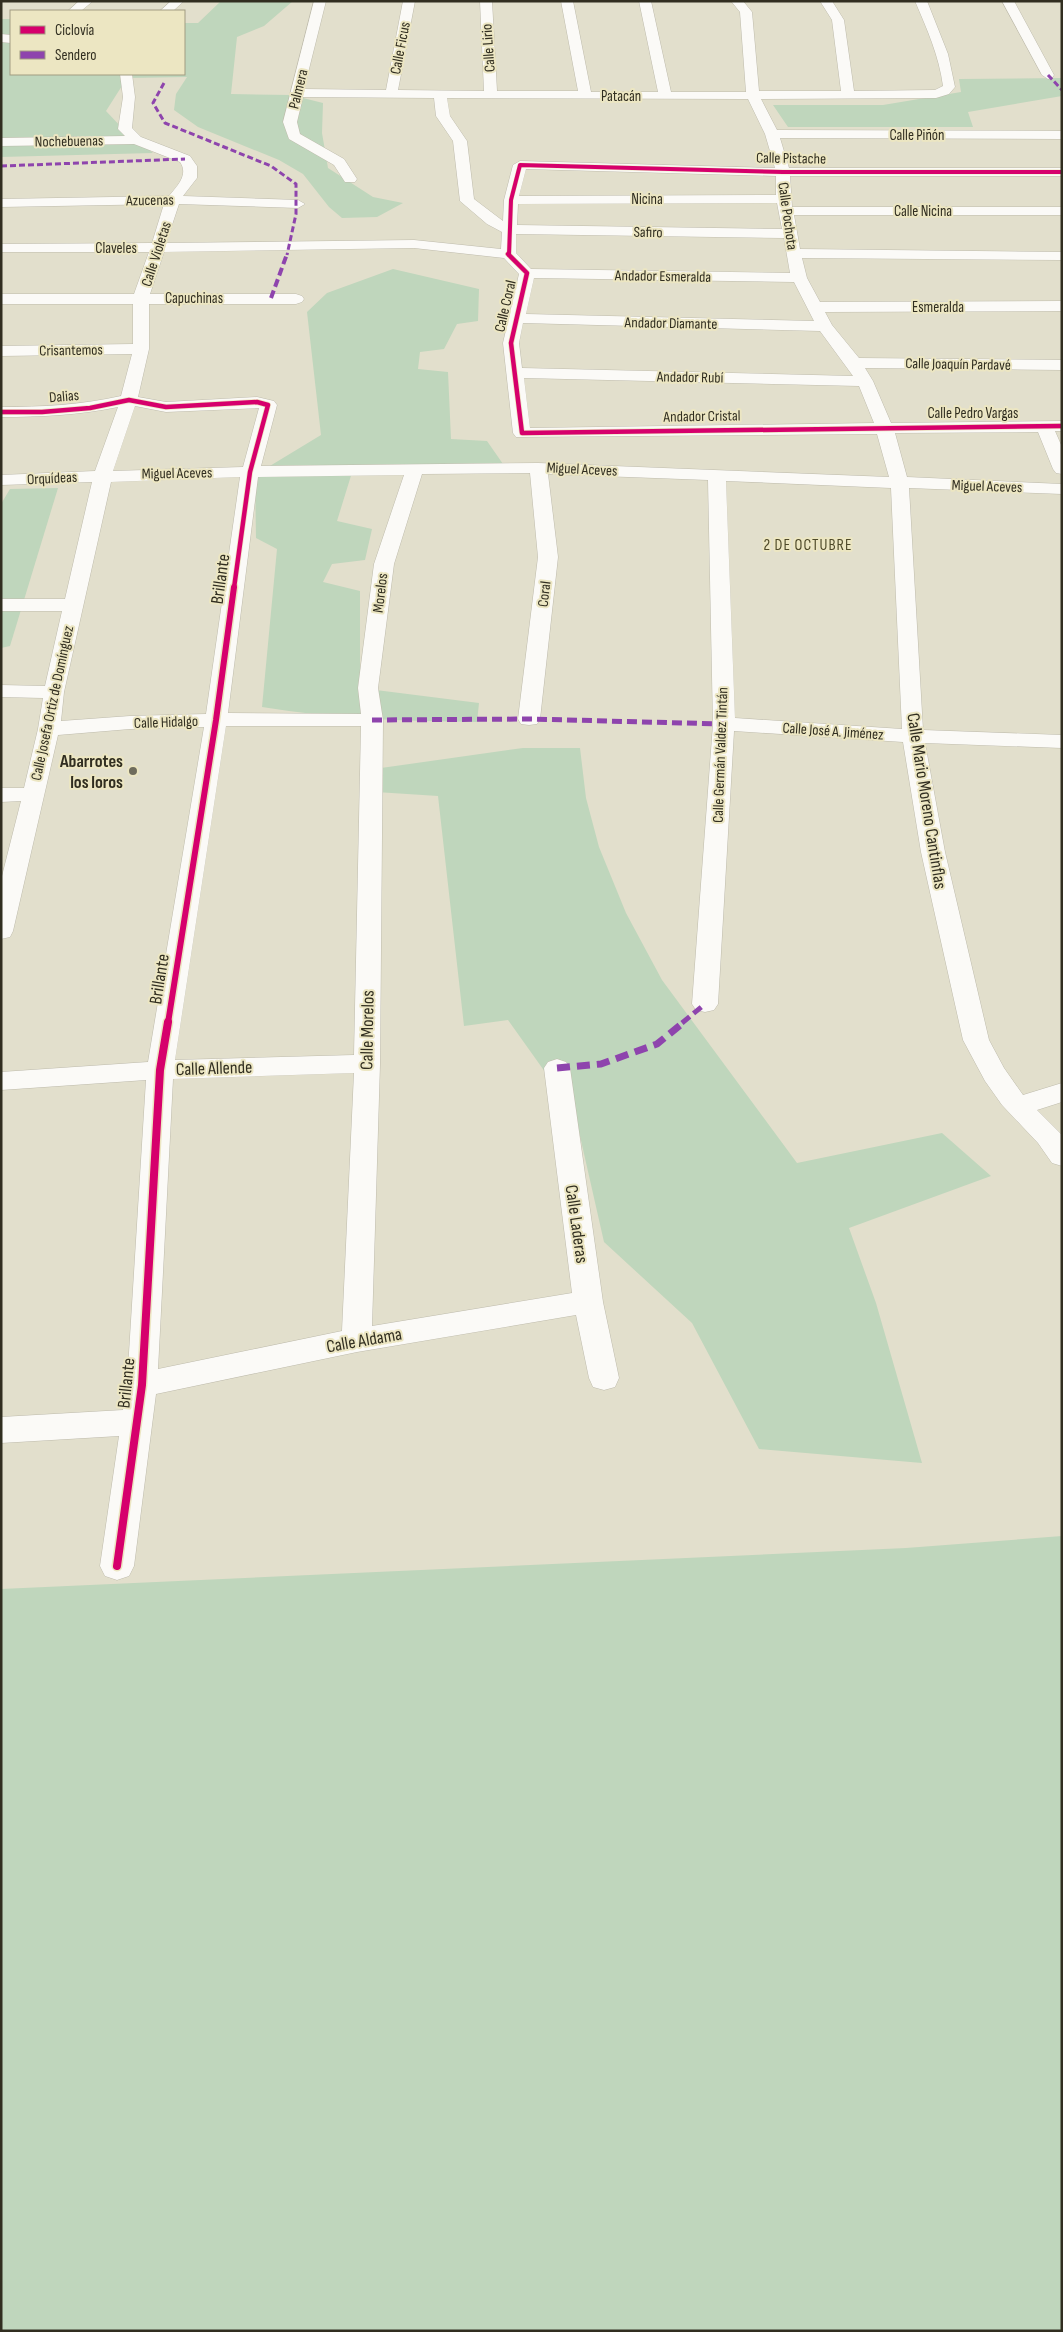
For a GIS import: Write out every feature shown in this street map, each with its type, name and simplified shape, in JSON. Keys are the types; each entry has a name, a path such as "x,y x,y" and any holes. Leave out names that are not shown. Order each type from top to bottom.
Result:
{"street":[{"path":"75,10 88,1"},
{"path":"167,10 178,1"},
{"name":"Palmera","path":"320,1 290,122 294,136 340,162 350,179"},
{"name":"Calle Ficus","path":"391,95 409,1"},
{"name":"Calle Lirio","path":"486,1 491,96"},
{"path":"567,1 585,96"},
{"path":"645,1 665,96"},
{"name":"Calle Pochota","path":"737,1 746,12 753,96 772,134 783,172 784,205 788,234 799,278 825,326 854,363"},
{"path":"826,1 838,20 843,46 848,95"},
{"name":"Patacán","path":"296,93 440,96 936,94 945,91 949,87 948,75 940,48 921,1"},
{"path":"1008,1 1048,75"},
{"path":"126,75 129,97 125,129 136,140"},
{"path":"440,96 443,116 460,141 467,201 492,221 508,229"},
{"name":"Calle Piñón","path":"772,134 1062,136"},
{"name":"Nochebuenas","path":"1,142 136,140"},
{"name":"Calle Violetas","path":"102,475 129,400 141,349 141,298 173,200 190,178 190,166 186,159 136,140"},
{"name":"Calle Coral","path":"520,165 511,200 508,254 527,273 511,343 522,433"},
{"name":"Calle Pistache","path":"520,165 783,172 1062,172"},
{"name":"Azucenas","path":"1,203 173,200 298,204"},
{"name":"Nicina","path":"511,200 784,205"},
{"name":"Calle Nicina","path":"784,205 1062,212"},
{"name":"Safiro","path":"508,229 788,234"},
{"name":"Claveles","path":"1,248 291,247 414,244 508,254"},
{"path":"793,253 1062,256"},
{"name":"Andador Esmeralda","path":"527,273 799,278"},
{"name":"Capuchinas","path":"1,299 296,299"},
{"name":"Esmeralda","path":"815,307 1062,306"},
{"name":"Andador Diamante","path":"516,318 567,321 825,326"},
{"name":"Crisantemos","path":"1,351 141,349"},
{"name":"Calle Joaquín Pardavé","path":"854,363 1062,365"},
{"name":"Calle Mario Moreno Cantinflas","path":"854,363 865,382 884,427 900,483 913,736 933,852 976,1040 989,1068 1018,1106 1054,1142 1062,1156"},
{"name":"Andador Rubí","path":"514,373 865,382"},
{"name":"Brillante","path":"117,1566 142,1385 160,1070 216,720 250,472 268,405 266,403 166,407 129,400"},
{"name":"Dalias","path":"1,412 42,412 90,408 129,400"},
{"path":"1053,426 1062,469"},
{"name":"Calle Pedro Vargas","path":"884,427 1053,426"},
{"name":"Andador Cristal","path":"522,433 884,427"},
{"name":"Miguel Aceves","path":"102,475 538,468 1062,490"},
{"name":"Coral","path":"529,719 548,557 538,468"},
{"name":"Morelos","path":"372,720 368,688 384,564 414,471"},
{"name":"Orquídeas","path":"1,480 102,475"},
{"name":"Calle Josefa Ortiz de Domínguez","path":"1,931 49,729 54,692 72,605 102,475"},
{"name":"Calle Germán Valdez Tintán","path":"705,1004 724,724 716,476"},
{"path":"1,605 72,605"},
{"path":"1,691 54,692"},
{"name":"Calle Hidalgo","path":"49,729 216,720 372,720"},
{"name":"Calle Morelos","path":"357,1340 367,1064 372,720"},
{"name":"Calle José A. Jiménez","path":"724,724 913,736 1062,742"},
{"path":"1,795 33,794"},
{"name":"Calle Allende","path":"1,1081 160,1070 367,1064"},
{"name":"Calle Laderas","path":"557,1068 588,1302 604,1378"},
{"path":"1018,1106 1062,1092"},
{"name":"Calle Aldama","path":"142,1385 357,1340 588,1302"},
{"path":"1,1430 137,1422"}],"green space":[{"path":"221,1 293,1 264,26 237,37 231,94 291,95 323,103 322,133 328,168 373,197 403,203 377,217 342,218 329,207 303,174 279,160 198,127 174,110 176,94 187,77 127,78 106,111 124,130 153,153 1,157 1,19 10,19 10,75 185,75 185,23 198,23"},
{"path":"1062,78 1062,96 968,112 973,127 788,127 773,105 883,105 961,92 959,79"},
{"path":"393,269 479,289 478,321 457,324 444,349 420,352 418,369 448,372 451,439 487,441 503,464 354,466 337,521 372,529 365,560 332,564 323,582 360,591 360,688 479,703 477,722 369,719 262,707 277,549 256,538 255,475 321,435 307,312 327,293"},
{"path":"58,488 10,646 1,648 1,504 10,489"},
{"path":"523,748 580,748 586,798 599,847 626,913 662,980 797,1163 942,1133 991,1176 849,1228 876,1303 922,1463 759,1449 692,1323 604,1242 575,1114 508,1020 464,1026 438,796 376,792 381,768"},
{"path":"1062,1536 1062,2331 1,2331 1,1589 906,1548"}],"marked path":[{"path":"1048,75 1062,90"},
{"path":"164,83 153,103 165,123 271,166 296,184 297,200 294,229 287,256 271,298"},
{"path":"1,166 185,159"},
{"path":"372,720 529,719 724,724"},
{"path":"557,1068 601,1064 657,1044 705,1004"}],"cycle path":[{"path":"1062,172 783,172 520,165 511,200 508,254 527,273 511,343 522,433 1062,426"},
{"path":"1,412 42,412 90,408 129,400 166,407 257,402 268,405 250,472 216,720 160,1070 142,1385 117,1566"}],"place":[{"name":"Abarrotes los loros","path":"133,771"}],"district":[{"name":"2 DE OCTUBRE","path":"808,544"}]}
